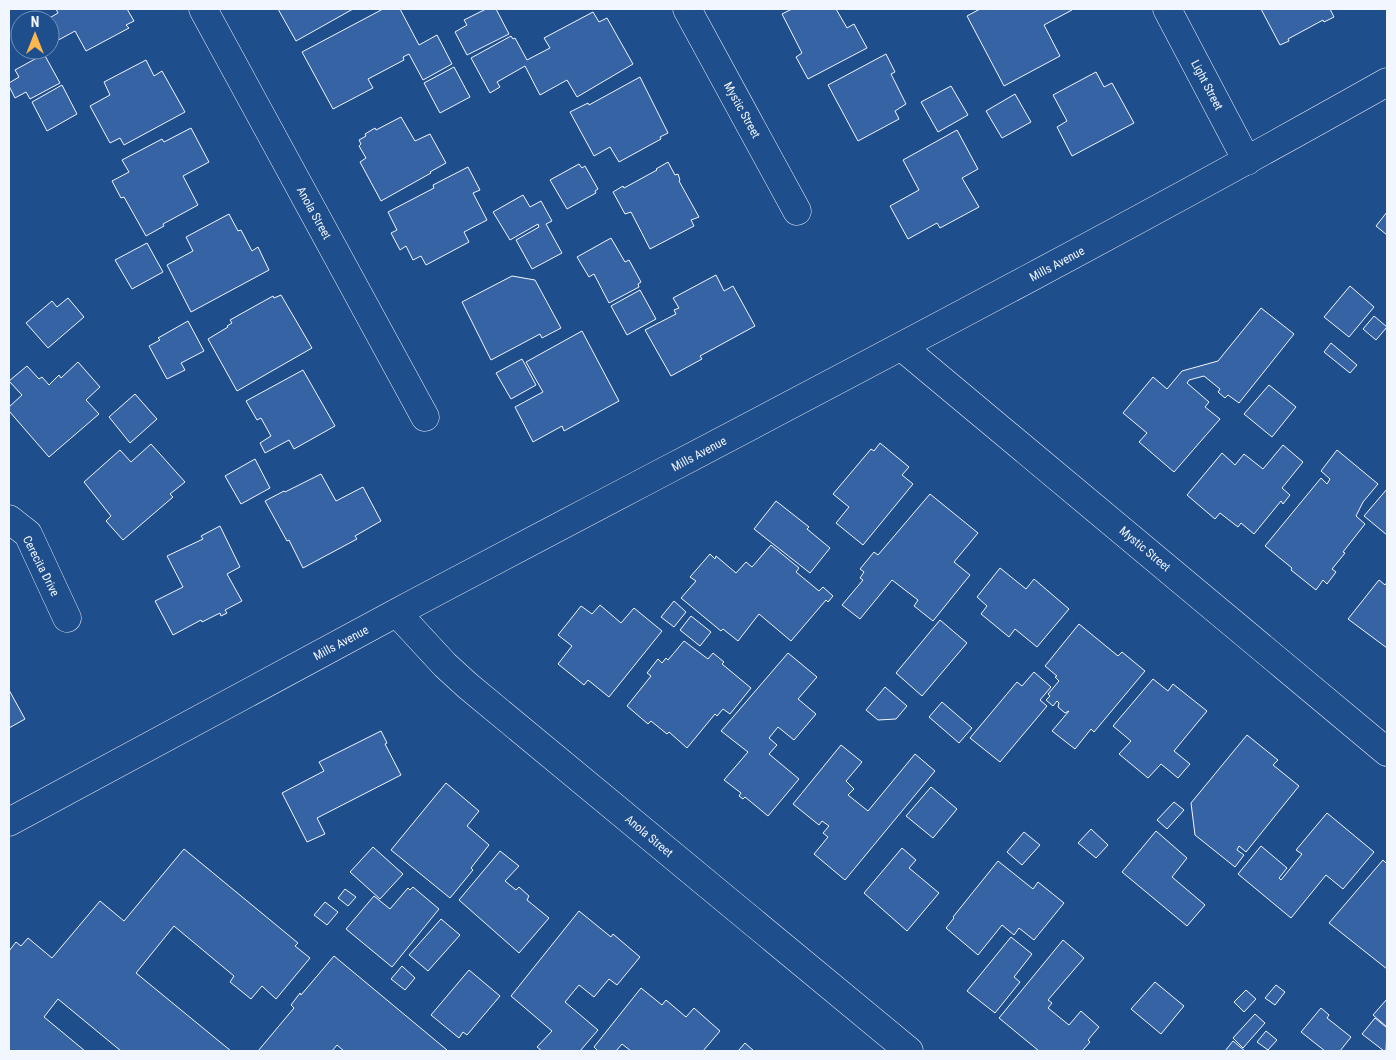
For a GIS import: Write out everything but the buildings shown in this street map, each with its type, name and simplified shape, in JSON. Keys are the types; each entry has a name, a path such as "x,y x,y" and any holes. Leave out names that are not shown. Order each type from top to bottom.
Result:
{"street":[{"name":"Anola Street","path":"203,9 425,417"},
{"name":"Mystic Street","path":"687,9 797,211"},
{"name":"Light Street","path":"1167,9 1248,161"},
{"name":"Mills Avenue","path":"9,822 397,613 902,347 1248,161 1387,82"},
{"name":"Mystic Street","path":"902,347 1387,752"},
{"name":"Cerecita Drive","path":"9,519 28,534 67,618"},
{"name":"Anola Street","path":"397,613 445,665 468,686 908,1051"}]}
